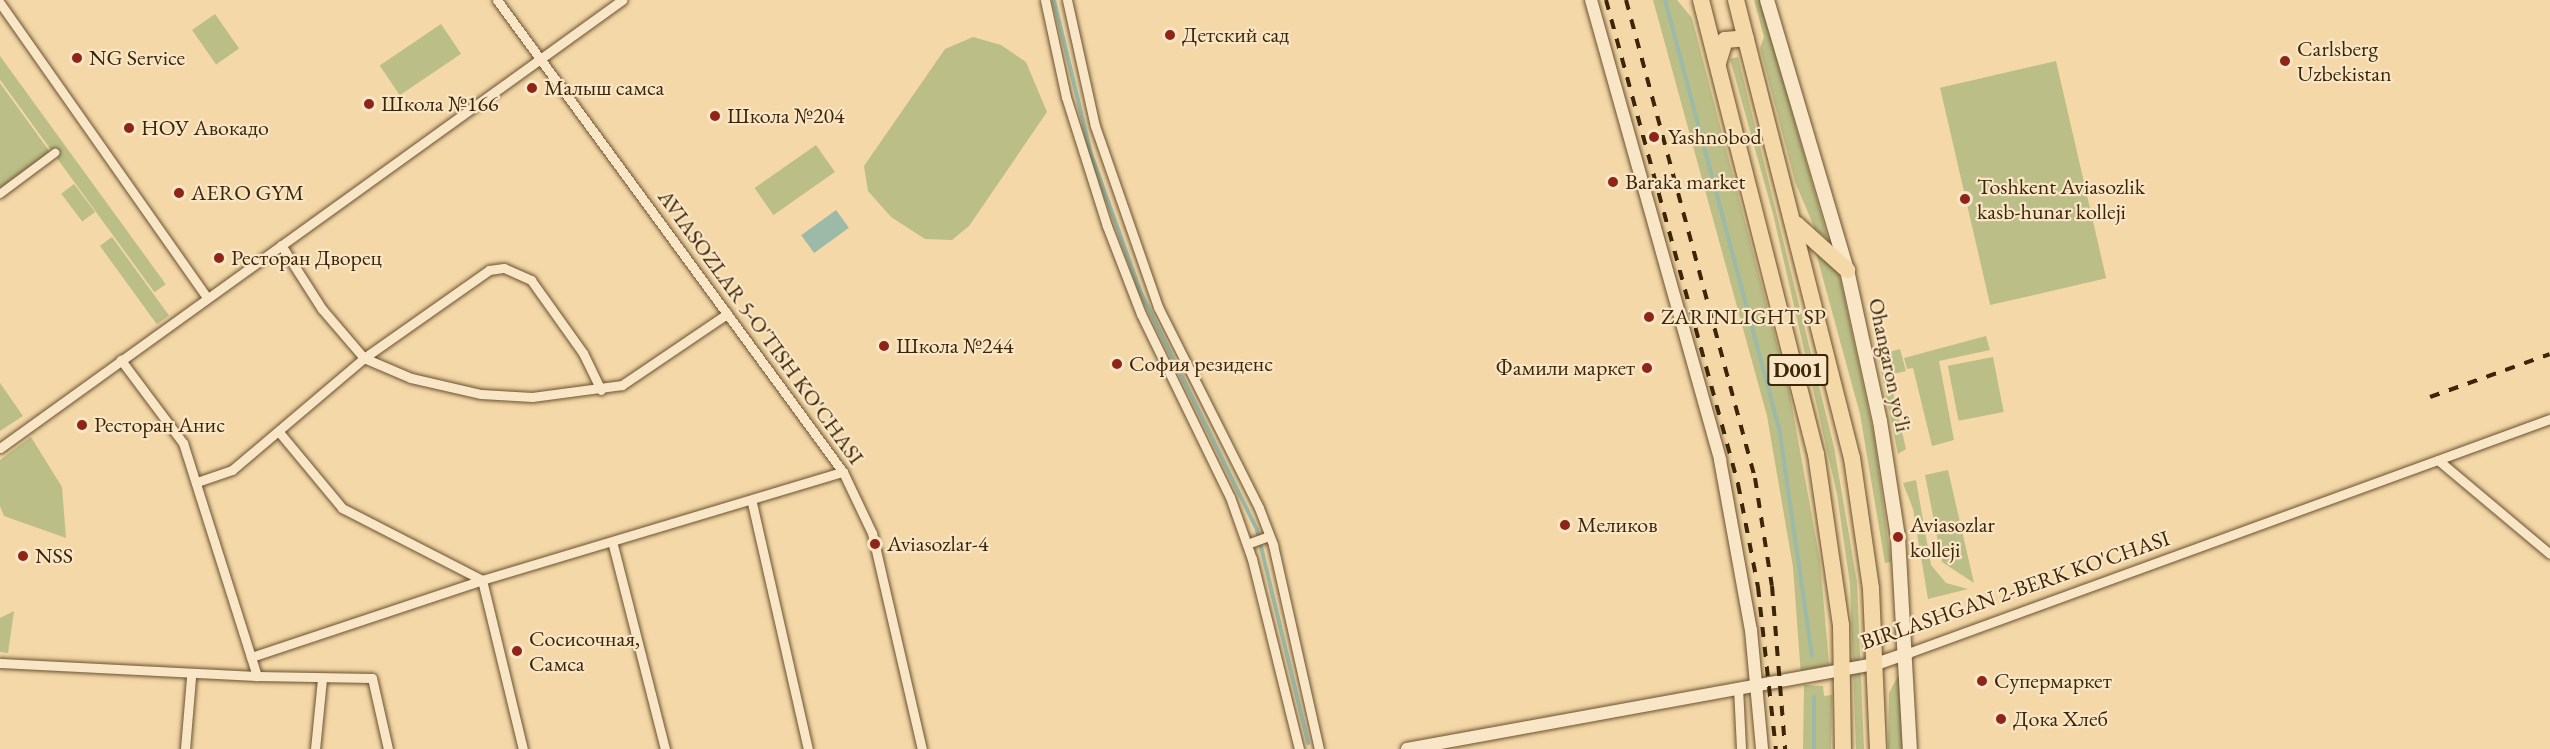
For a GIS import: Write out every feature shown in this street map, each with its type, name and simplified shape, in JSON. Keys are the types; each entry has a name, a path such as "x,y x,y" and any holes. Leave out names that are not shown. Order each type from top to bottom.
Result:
{"highway":[{"name":"D001","path":"1701,0 1816,454 1836,575 1843,670 1843,749"},
{"name":"D001","path":"1736,0 1796,224 1852,458 1876,664 1878,749"},
{"path":"1718,64 1725,40 1746,38"},
{"path":"1796,224 1846,270"}],"main road":[{"name":"Ohangaron yoʻli","path":"1767,0 1846,270 1880,421 1908,652 1910,749"}],"street":[{"name":"AVIASOZLAR 5-O'TISH KO'CHASI","path":"497,0 843,472 872,533 922,749"},
{"path":"0,448 622,0"},
{"path":"1045,0 1141,314 1225,487 1259,540 1299,749"},
{"path":"1067,0 1096,164 1259,540 1319,749"},
{"path":"1591,0 1720,460 1757,683 1762,749"},
{"path":"0,3 207,298"},
{"path":"0,194 55,153"},
{"path":"280,245 322,309 364,358 411,378 481,394 532,398 601,390 641,375 727,314"},
{"path":"197,482 232,470 364,358 474,276 504,268 531,280 584,353 601,390"},
{"path":"121,360 183,443 257,676"},
{"name":"BIRLASHGAN 2-BERK KO'CHASI","path":"1414,748 1757,683 1876,664 2550,419"},
{"path":"279,432 342,508 482,580 523,749"},
{"path":"2438,460 2550,554"},
{"path":"251,657 482,580 613,545 752,503 843,472"},
{"path":"752,503 808,749"},
{"path":"613,545 665,749"},
{"path":"0,663 191,677 372,678 388,749"},
{"path":"185,749 191,677"},
{"path":"315,749 322,679"},
{"path":"1738,687 1741,749"}],"green space":[{"path":"1653,0 1677,0 1692,18 1789,390 1820,561 1830,675 1801,676 1793,567 1767,416"},
{"path":"1754,0 1760,0 1828,239 1815,229 1795,182 1760,48 1764,37"},
{"path":"215,14 239,48 216,64 192,30"},
{"path":"441,24 461,54 400,95 380,65"},
{"path":"973,37 1001,45 1026,62 1047,112 969,226 952,240 925,239 891,217 868,191 864,166 945,49"},
{"path":"0,56 166,284 154,292 0,80"},
{"path":"1738,57 1834,447 1857,582 1864,749 1856,749 1850,584 1837,494 1773,214 1730,59"},
{"path":"2056,61 2106,278 1990,305 1940,88"},
{"path":"0,83 50,152 0,188"},
{"path":"816,145 835,172 773,215 755,188"},
{"path":"74,184 95,212 82,222 61,194"},
{"path":"112,237 169,315 157,324 100,246"},
{"path":"1816,253 1839,272 1874,436 1891,562 1885,563 1860,414"},
{"path":"1986,336 1990,350 1939,361 1954,440 1932,446 1913,368 1907,369 1904,358"},
{"path":"1900,349 1906,371 1889,375 1906,449 1898,454 1878,355"},
{"path":"1993,357 2004,412 1959,421 1948,366"},
{"path":"0,383 23,416 0,431"},
{"path":"31,437 62,487 66,538 4,516 0,506 0,460"},
{"path":"1948,470 1974,583 1942,562 1925,475"},
{"path":"1916,480 1931,565 1946,583 1968,589 1928,599 1913,509 1903,483"},
{"path":"14,611 8,653 0,652 0,618"},
{"path":"1901,670 1902,749 1888,749 1889,693"},
{"path":"1804,685 1823,686 1824,696 1832,695 1831,749 1803,749"}],"shaded area":[{"path":"836,210 849,228 814,253 801,235"}],"waterway":[{"path":"1054,0 1091,154 1141,293 1257,530 1308,743"},
{"path":"1665,0 1779,427 1812,656"},
{"path":"1814,697 1814,749"}],"railway":[{"path":"1606,0 1738,484 1758,587 1776,749"},
{"path":"1626,0 1755,478 1772,586 1785,749"},
{"path":"2430,397 2550,354"}],"place":[{"name":"Детский сад","path":"1170,35"},
{"name":"NG Service","path":"77,58"},
{"name":"Carlsberg Uzbekistan","path":"2285,61"},
{"name":"Малыш самса","path":"532,88"},
{"name":"Школа №166","path":"369,104"},
{"name":"Школа №204","path":"715,116"},
{"name":"НОУ Авокадо","path":"129,128"},
{"name":"Yashnobod","path":"1654,137"},
{"name":"Baraka market","path":"1613,182"},
{"name":"AERO GYM","path":"179,193"},
{"name":"Toshkent Aviasozlik kasb-hunar kolleji","path":"1965,199"},
{"name":"Ресторан Дворец","path":"219,258"},
{"name":"ZARINLIGHT SP","path":"1649,317"},
{"name":"Школа №244","path":"884,346"},
{"name":"София резиденс","path":"1117,364"},
{"name":"Фамили маркет","path":"1647,368"},
{"name":"Ресторан Анис","path":"82,425"},
{"name":"Меликов","path":"1565,525"},
{"name":"Aviasozlar kolleji","path":"1898,537"},
{"name":"Aviasozlar-4","path":"875,544"},
{"name":"NSS","path":"23,556"},
{"name":"Сосисочная, Самса","path":"517,651"},
{"name":"Супермаркет","path":"1982,681"},
{"name":"Дока Хлеб","path":"2001,719"}]}
